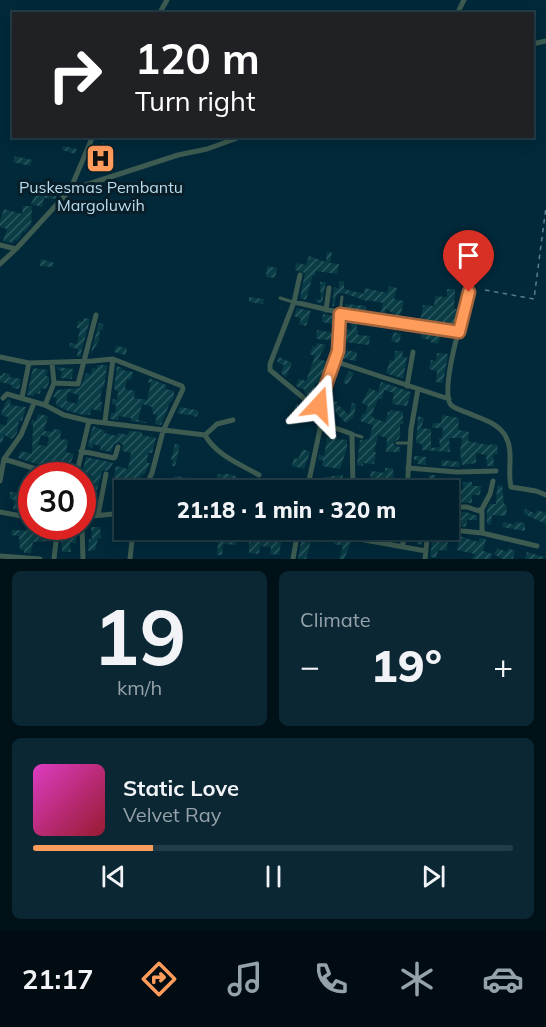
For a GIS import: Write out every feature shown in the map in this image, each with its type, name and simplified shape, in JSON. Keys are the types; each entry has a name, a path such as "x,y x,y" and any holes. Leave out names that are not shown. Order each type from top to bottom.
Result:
{"street":[{"path":"0,264 70,190 92,138"},
{"path":"70,190 237,138"},
{"path":"0,245 16,249"},
{"path":"300,276 294,302 270,364 270,370 312,407 318,409"},
{"path":"326,310 329,288"},
{"path":"449,399 450,368 469,292"},
{"path":"294,302 340,314 459,332"},
{"path":"308,480 321,423 318,409 339,345 340,314"},
{"path":"54,383 77,386 96,315"},
{"path":"407,386 413,352"},
{"path":"0,357 29,363 113,359 182,386 183,389 163,431 148,480"},
{"path":"105,422 113,359"},
{"path":"334,361 449,399 455,407 492,423 501,429 507,438 510,450 511,487 546,495"},
{"path":"22,397 29,363"},
{"path":"45,405 54,383 52,363"},
{"path":"408,480 410,443 418,389"},
{"path":"3,398 7,394 22,397 64,415 89,421 163,431 205,435 217,424 233,420"},
{"path":"0,481 4,459 21,435 34,402"},
{"path":"79,462 89,421"},
{"path":"321,423 352,434 353,480"},
{"path":"205,435 210,445 219,452 259,475"},
{"path":"81,451 114,458 118,447"},
{"path":"4,459 18,463"},
{"path":"408,468 457,472 496,471"},
{"path":"106,474 98,515 114,514"},
{"path":"479,510 482,509 490,494 493,481"},
{"path":"459,507 479,510 482,514 482,533"},
{"path":"0,512 18,515"},
{"path":"459,531 482,533 537,546"},
{"path":"54,559 56,540"},
{"path":"82,540 83,559"},
{"path":"130,559 132,540"},
{"path":"293,559 297,540"},
{"path":"364,540 426,551"},
{"path":"403,540 403,547"},
{"path":"425,559 427,540"},
{"path":"0,556 40,559"}],"lane":[{"path":"340,314 342,297"},
{"path":"280,298 294,302"},
{"path":"352,434 362,437"},
{"path":"397,442 410,443"}],"path":[{"path":"485,290 534,299 546,207"}],"building":[{"path":"102,142 109,146 101,167 95,164 102,149 100,148"},
{"path":"63,146 77,149 75,154 62,150"},
{"path":"15,156 32,160 30,166 13,162"},
{"path":"46,185 57,187 56,199 44,198 42,207 31,204 37,192 45,194"},
{"path":"23,206 32,206 31,225 25,232 23,231 17,241 14,240 13,243 3,241 7,229 0,227 0,221 4,209 22,214"},
{"path":"327,252 332,252 330,263 339,264 337,274 316,271 306,300 300,298 305,273 295,270 296,263 306,265 309,256 326,262"},
{"path":"41,259 54,263 53,267 40,266"},
{"path":"267,266 277,268 275,278 266,277"},
{"path":"344,281 344,289 364,294 365,288 387,293 389,286 397,288 394,299 404,301 400,317 386,309 385,317 380,316 383,303 367,301 343,293 337,294 334,306 332,306 334,287 339,289 339,282"},
{"path":"320,282 326,282 322,303 316,302 316,299 321,300"},
{"path":"447,289 455,289 454,309 459,309 455,326 415,321 416,318 421,318 423,305 434,306 435,296 447,297"},
{"path":"249,297 264,299 263,304 249,302"},
{"path":"345,304 366,306 365,313 345,309"},
{"path":"297,308 311,311 306,326 299,324 301,319 294,316"},
{"path":"323,314 335,316 333,324 322,322"},
{"path":"84,318 90,319 80,357 77,357 78,349 69,347 70,343 77,344 80,329 77,328 78,321 83,322"},
{"path":"352,320 358,322 356,330 358,330 358,335 370,336 369,345 344,342 344,329 351,330"},
{"path":"99,323 104,324 102,330 100,329 99,340 90,356"},
{"path":"317,330 334,333 332,340 317,339"},
{"path":"394,332 401,334 399,343 391,341"},
{"path":"422,332 441,335 438,344 421,338"},
{"path":"317,343 326,345 318,359 328,362 321,384 316,383 310,398 304,392 305,390 296,386 299,379 306,381 315,356 310,354"},
{"path":"116,346 127,348 126,355 114,352"},
{"path":"343,350 357,352 356,361 340,358"},
{"path":"395,351 403,351 402,357 407,357 403,379 386,373 390,360 394,361"},
{"path":"437,353 448,354 443,383 436,382 437,371 429,369 431,360 436,361"},
{"path":"279,357 292,363 286,377 281,373 284,365 277,362"},
{"path":"97,365 107,365 100,402 102,402 101,411 91,409 90,415 79,414 56,405 57,398 53,397 57,390 80,388 86,373 91,374 92,368 97,369","holes":["68,392 79,395 77,404 66,401"]},
{"path":"117,366 122,370 133,372 131,380 127,379 125,389 135,391 134,398 147,400 151,383 148,382 149,378 166,385 166,389 174,391 174,397 161,425 155,424 157,415 153,414 152,407 142,404 138,420 148,423 131,421 131,418 119,416 118,420 110,419 111,413 115,413 116,405 112,404 113,399 117,400 118,391 114,387"},
{"path":"57,367 73,369 72,379 60,378 62,371"},
{"path":"33,368 48,370 46,376 49,377 46,389 41,388 40,394 35,393 34,396 27,395"},
{"path":"349,371 354,373 347,385 343,382"},
{"path":"3,373 10,374 9,377 21,379 19,389 0,382 0,375 2,376"},
{"path":"381,382 411,392 407,406 392,404 394,393 384,390 382,399 378,399 371,416 385,422 391,410 403,412 399,439 393,442 395,446 400,447 400,452 386,452 387,438 378,435 374,464 357,465 360,440 369,439 373,425 360,421 368,406 362,403 369,388 378,392"},
{"path":"8,399 11,400 10,405 26,407 22,421 19,420 17,433 12,439 4,435 0,443 0,424 6,426 8,417 1,415"},
{"path":"332,400 338,402 337,404 349,415 352,403 356,404 354,416 346,423 336,411 329,408"},
{"path":"297,404 308,411 303,420 291,415"},
{"path":"180,407 199,412 196,417 177,413"},
{"path":"38,414 48,416 44,431 61,430 60,439 68,440 66,452 74,454 71,462 30,462 18,458 21,451 32,454 32,420 36,421","holes":["41,435 49,437 47,446 38,445"]},
{"path":"442,415 459,418 458,430 469,432 468,441 488,445 497,444 498,454 493,454 494,466 487,466 486,455 476,453 476,463 462,465 460,452 462,438 449,438 450,452 422,450 422,444 416,443 418,416 424,418 421,428 431,429 431,448 440,447 439,438 442,438 443,428 432,428 433,423 441,423"},
{"path":"93,426 105,431 104,433 117,436 118,433 128,435 129,431 142,432 142,435 156,438 152,453 148,453 147,463 150,463 144,475 141,475 140,480 114,480 114,489 112,489 116,466 128,469 131,453 122,451 123,445 119,442 114,444 111,452 100,450 101,446 93,444 92,448 88,446"},
{"path":"327,438 347,440 347,448 340,469 322,466 323,460 318,460 319,455 324,456"},
{"path":"175,444 180,445 175,466 172,466 173,460 171,460"},
{"path":"303,449 310,452 304,469 292,466 294,458 298,459"},
{"path":"414,456 426,457 426,465 418,464"},
{"path":"86,457 113,463 109,470 102,471 96,495 96,462 85,462"},
{"path":"442,460 460,462 459,467 441,466"},
{"path":"385,468 393,468 394,480 370,479 371,471 385,473"},
{"path":"224,473 236,476 236,480 217,479 218,474 224,475"},
{"path":"343,475 343,480 324,480 324,477"},
{"path":"429,475 435,475 435,479 443,478 443,480 419,480 429,479"},
{"path":"174,476 190,478 190,480 174,480"},
{"path":"463,482 472,482 472,486 481,486 480,495 472,495 472,503 459,502 459,490 463,490"},
{"path":"502,485 504,504 507,505 506,516 492,515 491,525 487,524 487,510 490,504 496,504 497,486"},
{"path":"10,492 18,493 18,510 13,509 14,500 10,499"},
{"path":"525,509 536,514 537,510 546,513 546,524 524,514"},
{"path":"459,512 477,516 477,520 467,520 466,527 459,526"},
{"path":"504,522 515,525 515,522 525,523 525,531 502,527"},
{"path":"96,527 100,527 101,538 98,538 95,550 88,551 89,540 96,540"},
{"path":"12,530 18,530 18,536 11,535"},
{"path":"460,536 478,542 480,538 486,539 483,551 492,554 490,559 472,559 475,554 457,550"},
{"path":"19,540 51,540 33,542 31,553 24,553 24,550 20,550"},
{"path":"61,540 76,540 76,544 70,542 71,552 62,552"},
{"path":"215,540 237,540 236,545 223,544 222,555 217,555 218,541"},
{"path":"249,540 272,542 272,540 282,540 279,555 270,554 271,547 260,546 259,554 249,553"},
{"path":"302,540 319,540 318,543 311,541 306,559 298,559"},
{"path":"334,540 351,542 344,559 339,559 343,546 334,544"},
{"path":"417,540 422,540 422,545 417,544"},
{"path":"432,540 448,540 447,551 438,550 436,558 430,557"},
{"path":"497,548 507,552 508,548 515,551 513,559 503,559 494,554"},
{"path":"527,552 544,557 544,559 525,559"}],"place":[{"name":"Puskesmas Pembantu Margoluwih","path":"101,159"}],"route":[{"path":"319,405 338,351 340,314 459,332 469,292"}]}
